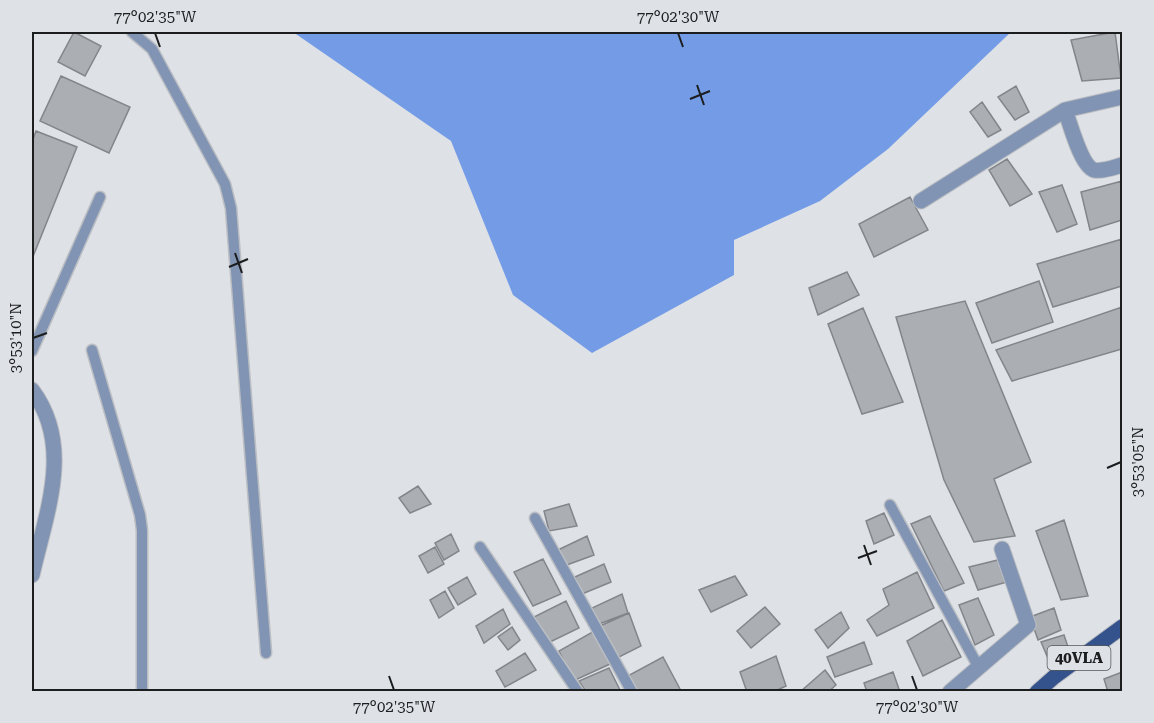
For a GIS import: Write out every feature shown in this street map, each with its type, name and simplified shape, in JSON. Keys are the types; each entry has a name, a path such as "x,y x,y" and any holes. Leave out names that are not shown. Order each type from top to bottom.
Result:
{"main road":[{"name":"40VLA","path":"1037,692 1053,677 1122,627"}],"street":[{"path":"921,201 1065,110 1122,97"},
{"path":"1065,110 1084,161 1092,170 1098,171 1122,165"},
{"path":"32,390 42,404 54,439 55,475 32,575"},
{"path":"950,692 1028,625 1002,549"}],"lane":[{"path":"132,32 152,49 225,184 231,208 266,653"},
{"path":"32,351 100,196"},
{"path":"92,351 140,515 142,530 142,692"},
{"path":"890,505 979,668"},
{"path":"534,518 632,692"},
{"path":"480,547 578,692"}],"water":[{"path":"293,32 1011,32 888,149 820,201 734,240 734,275 592,353 513,295 451,141"}],"building":[{"path":"74,32 101,46 85,76 58,62"},
{"path":"1115,32 1121,78 1082,81 1071,40"},
{"path":"61,76 130,107 109,153 40,121"},
{"path":"1016,86 1029,112 1015,120 998,97"},
{"path":"982,102 1001,130 988,137 970,112"},
{"path":"36,131 77,147 32,259 32,142"},
{"path":"1007,159 1032,194 1010,206 989,170"},
{"path":"1122,181 1122,220 1090,230 1081,192"},
{"path":"1062,185 1077,224 1057,232 1039,192"},
{"path":"910,197 928,230 874,257 859,224"},
{"path":"1122,239 1122,286 1053,307 1037,264"},
{"path":"847,272 859,295 818,315 809,288"},
{"path":"1039,281 1053,322 992,343 976,303"},
{"path":"965,301 1031,462 994,479 1015,536 974,542 944,480 896,317"},
{"path":"1122,307 1122,349 1012,381 996,350"},
{"path":"863,308 903,402 862,414 828,324"},
{"path":"418,486 431,504 410,513 399,498"},
{"path":"569,504 577,526 549,531 544,511"},
{"path":"884,513 894,535 874,544 866,521"},
{"path":"930,516 964,583 944,591 911,524"},
{"path":"1064,520 1088,596 1061,600 1036,531"},
{"path":"451,534 459,551 444,560 435,543"},
{"path":"587,536 594,555 564,566 558,550"},
{"path":"435,547 444,564 428,573 419,556"},
{"path":"543,559 561,594 533,606 514,572"},
{"path":"998,560 1007,582 978,590 969,567"},
{"path":"604,564 611,582 582,594 575,577"},
{"path":"917,572 934,608 877,636 867,620 889,605 883,589"},
{"path":"735,576 747,595 711,612 699,590"},
{"path":"467,577 476,594 458,605 448,588"},
{"path":"445,591 454,608 439,618 430,600"},
{"path":"622,594 628,613 599,624 592,608"},
{"path":"978,598 994,635 975,645 959,605"},
{"path":"566,601 579,628 550,642 534,617"},
{"path":"765,607 780,624 751,648 737,631"},
{"path":"1054,608 1061,630 1038,640 1030,617"},
{"path":"503,609 510,624 484,643 476,626"},
{"path":"841,612 849,628 828,648 815,630"},
{"path":"629,613 641,646 615,659 600,626"},
{"path":"942,620 961,657 923,676 907,641"},
{"path":"512,627 520,640 508,650 498,637"},
{"path":"596,630 610,664 573,681 559,651"},
{"path":"1064,635 1070,653 1050,663 1041,642"},
{"path":"864,642 872,664 835,677 827,657"},
{"path":"525,653 536,670 505,687 496,671"},
{"path":"776,656 786,686 773,692 747,692 740,672"},
{"path":"663,657 680,689 676,692 633,692 624,678"},
{"path":"609,668 621,692 586,692 579,681"},
{"path":"825,670 836,685 828,692 800,692"},
{"path":"893,672 900,692 867,692 864,683"},
{"path":"1122,672 1122,692 1108,692 1104,679"}]}
